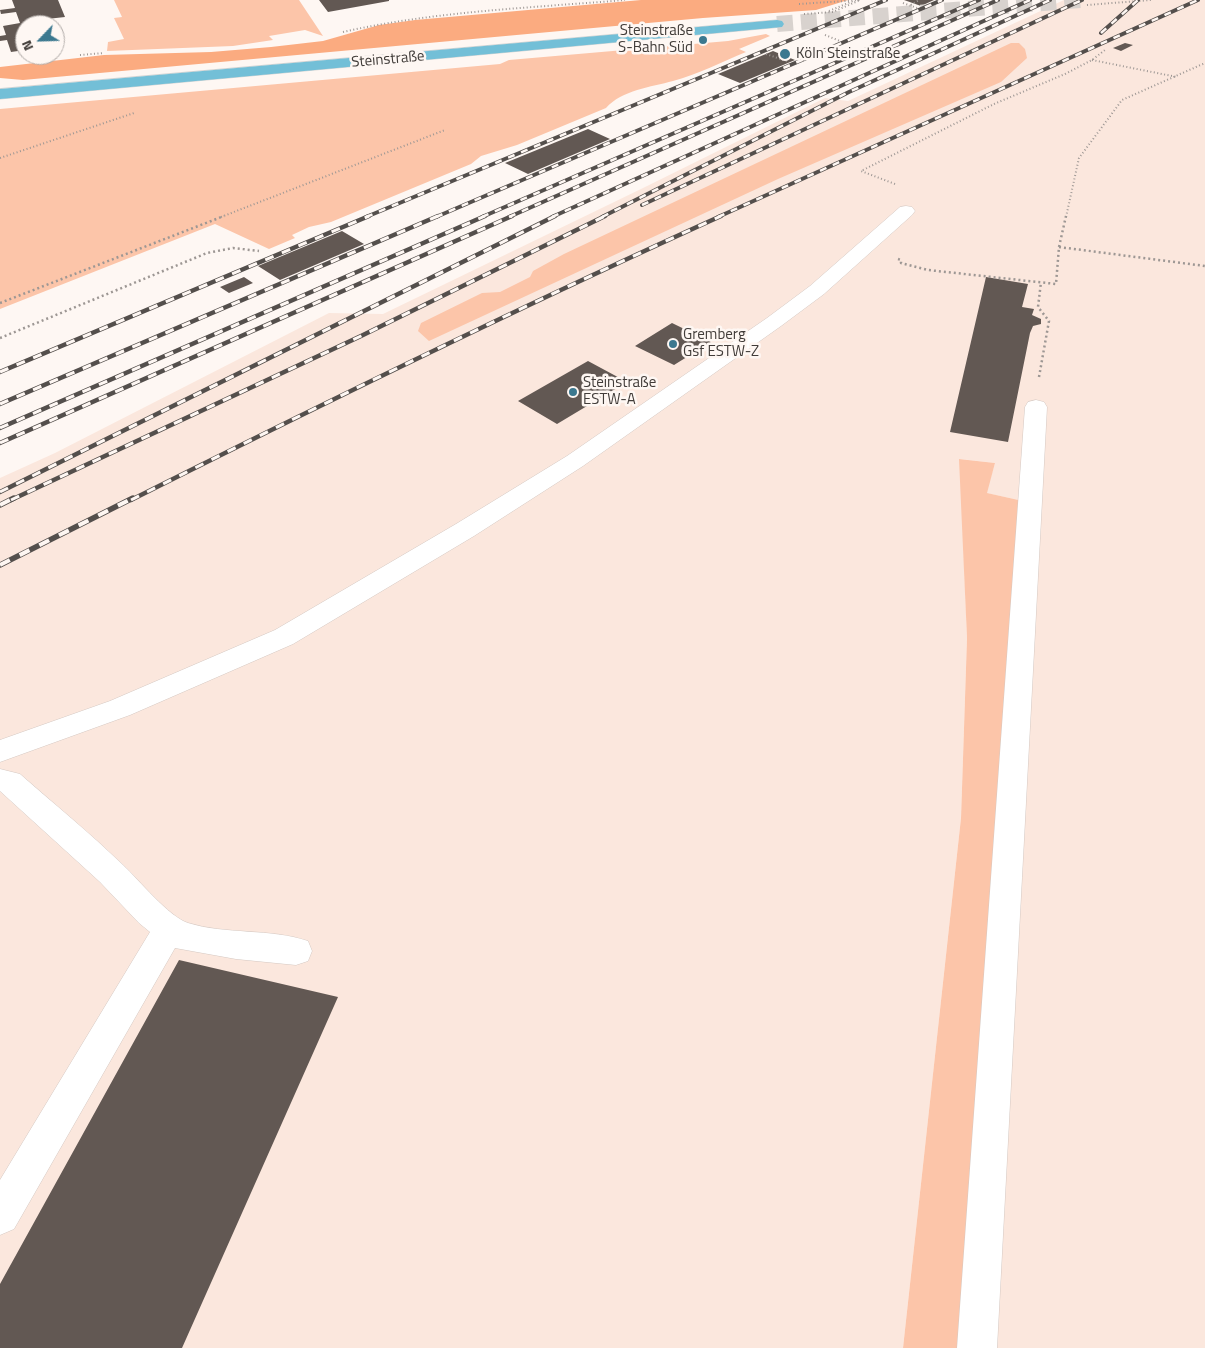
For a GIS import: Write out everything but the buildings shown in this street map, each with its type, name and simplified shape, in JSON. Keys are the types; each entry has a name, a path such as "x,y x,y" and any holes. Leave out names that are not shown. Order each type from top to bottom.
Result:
{"main road":[{"name":"Steinstraße","path":"2,93 777,24"}],"lane":[{"path":"0,751 120,708 284,636 465,530 575,461 774,322 817,290 906,211"},
{"path":"977,1348 1036,407"},
{"path":"3,784 111,873 150,914 178,935 236,945 296,951"},
{"path":"0,1216 169,929"}],"path":[{"path":"342,32 378,23 444,15 625,0"},
{"path":"833,12 860,0"},
{"path":"825,13 860,0"},
{"path":"911,6 919,0"},
{"path":"1087,5 1151,0"},
{"path":"903,3 917,8"},
{"path":"825,35 840,41"},
{"path":"897,184 861,171 994,104 1092,60 1105,50"},
{"path":"75,56 112,53"},
{"path":"766,54 789,62"},
{"path":"1092,60 1176,77"},
{"path":"864,249 901,260 901,263 922,268 1056,284 1059,247 1079,158 1122,100 1205,63"},
{"path":"0,158 138,112"},
{"path":"0,303 445,130"},
{"path":"0,338 207,253 228,247 244,247 259,251"},
{"path":"1059,247 1205,266"},
{"path":"1036,407 1042,352 1049,321 1038,307 1042,282"}],"shaded area":[{"path":"114,0 299,0 323,36 305,30 269,36 273,40 233,46 107,51 108,42 124,39 114,18 122,17"},
{"path":"641,0 848,0 816,10 703,18 23,80 0,78 0,67 65,65 65,60 104,55 211,52 271,47 323,41 379,25 415,20"},
{"path":"1064,0 1205,0 1205,1348 962,1348 1023,501 986,493 995,463 960,459 967,638 961,818 903,1348 0,1348 0,478 55,453 329,313 383,314 825,98 848,101"},
{"path":"766,34 770,36 739,49 746,52 719,64 673,81 628,93 606,108 517,145 481,156 471,164 331,222 309,227 292,235 295,238 269,249 215,224 0,309 0,109 500,64 509,60 728,41"},
{"path":"1011,43 1019,43 1025,49 1027,58 1001,82 778,179 429,341 418,331 421,323 482,293 500,292 530,277 533,271 564,254"},
{"path":"959,459 995,463 987,493 1023,501 962,1348 903,1348 961,818 967,638"}],"tunnel":[{"path":"777,24 1081,0"}],"railway":[{"path":"366,217 886,0"},
{"path":"436,217 942,0"},
{"path":"482,217 979,0"},
{"path":"509,217 998,0"},
{"path":"552,217 1030,0"},
{"path":"602,217 849,92 1050,0"},
{"path":"642,205 1082,0"},
{"path":"1101,33 1138,0"},
{"path":"718,217 1198,0"},
{"path":"0,372 369,216"},
{"path":"0,404 438,216"},
{"path":"0,428 485,216"},
{"path":"0,443 512,216"},
{"path":"0,492 555,216"},
{"path":"11,500 361,336 605,216"},
{"path":"131,500 424,355 721,216"},
{"path":"0,505 14,498"},
{"path":"0,565 133,498"}],"place":[{"name":"Steinstraße S-Bahn Süd","path":"703,40"},
{"name":"Köln Steinstraße","path":"785,54"},
{"name":"Gremberg Gsf ESTW-Z","path":"673,344"},
{"name":"Steinstraße ESTW-A","path":"573,392"}]}
